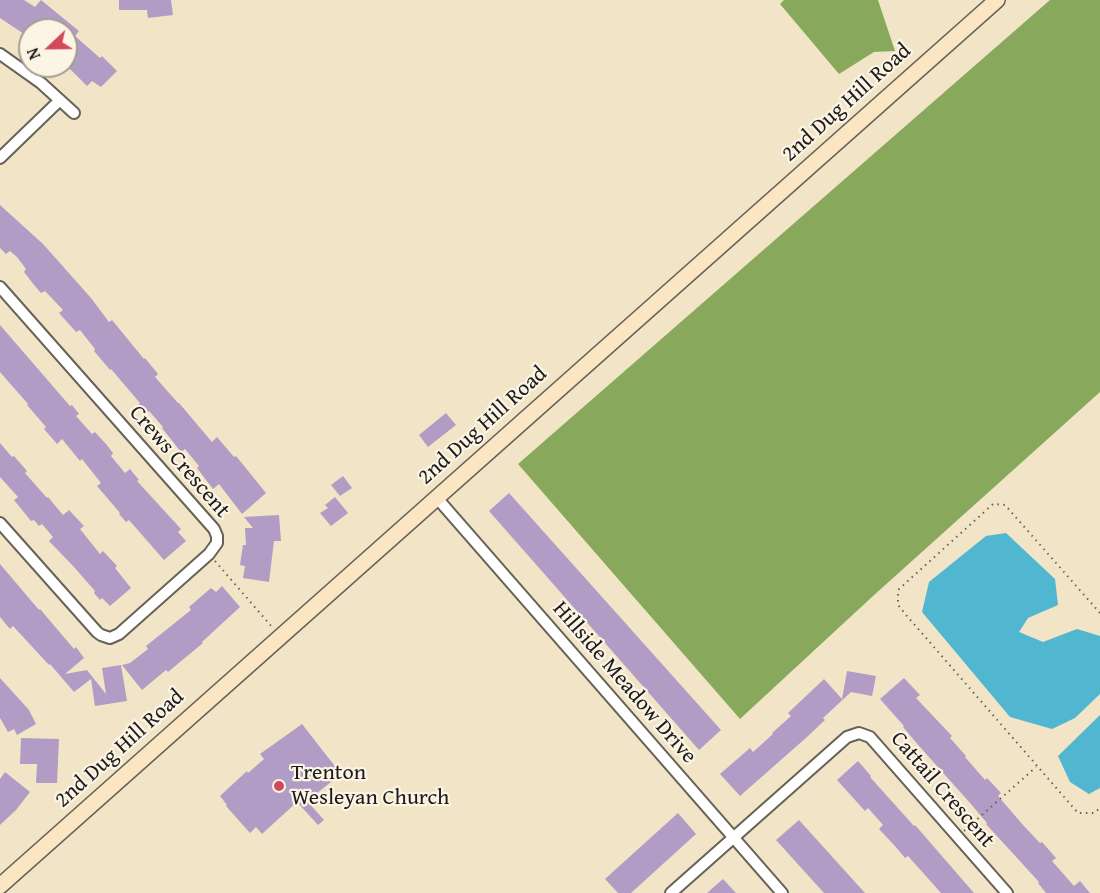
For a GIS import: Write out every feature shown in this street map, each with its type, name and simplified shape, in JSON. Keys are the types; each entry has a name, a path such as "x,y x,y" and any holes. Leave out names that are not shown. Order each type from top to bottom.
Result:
{"street":[{"name":"2nd Dug Hill Road","path":"0,886 997,0"},
{"path":"0,54 41,82 74,113"},
{"path":"0,158 60,100"},
{"name":"Crews Crescent","path":"0,288 218,536 217,543 209,554 119,634 110,638 97,632 0,524"},
{"name":"Hillside Meadow Drive","path":"437,498 782,893"},
{"name":"Cattail Crescent","path":"671,893 847,737 859,733 870,737 1007,893"}],"path":[{"path":"1100,613 1005,505 993,504 898,590 898,605 1078,813 1094,813 1100,808"},
{"path":"209,554 281,636"},
{"path":"957,836 1037,766"}],"green space":[{"path":"784,0 878,0 895,51 874,52 839,74 780,4"},
{"path":"1050,0 1100,0 1100,392 740,719 518,464"}],"water":[{"path":"1006,533 1055,579 1058,605 1028,618 1019,632 1043,642 1077,629 1100,636 1100,694 1075,718 1052,729 1010,717 922,612 929,582 986,536"},
{"path":"1100,715 1100,788 1089,794 1070,782 1058,756"}],"building":[{"path":"0,0 24,0 35,7 41,0 63,18 18,18 18,30 0,18"},
{"path":"119,0 171,0 173,15 148,18 147,10 119,10"},
{"path":"78,39 100,58 102,56 117,71 101,87 92,81 87,86 78,77"},
{"path":"0,205 43,244 109,322 112,320 145,358 158,374 155,377 212,442 217,437 266,493 242,514 219,484 213,489 185,449 181,452 149,411 146,414 138,405 140,403 94,351 95,349 80,330 76,332 59,313 63,310 45,291 41,293 34,285 24,272 26,269 17,257 10,251 6,254 0,248"},
{"path":"0,325 70,406 72,405 79,414 76,416 92,434 95,432 106,444 113,453 111,456 125,473 130,469 139,480 137,481 181,529 178,532 186,541 164,560 129,520 126,522 119,514 97,486 101,483 82,459 80,461 62,439 57,444 28,404 0,372"},
{"path":"446,413 456,425 428,447 419,435"},
{"path":"0,443 12,457 14,456 27,471 25,473 63,515 69,510 84,526 80,529 100,554 103,551 117,566 115,568 131,588 110,606 102,598 100,600 94,593 95,591 49,541 53,537 42,524 39,526 34,520 31,521 14,500 18,497 0,477"},
{"path":"343,476 352,488 340,496 331,485"},
{"path":"509,493 721,730 699,750 489,511"},
{"path":"335,497 348,513 331,526 320,513 328,508 325,505"},
{"path":"279,515 281,541 274,541 269,582 243,578 245,566 240,565 243,545 246,545 245,528 253,528 244,517"},
{"path":"0,564 84,658 65,674 87,670 106,694 102,668 121,665 127,701 95,706 91,679 74,692 13,626 10,629 0,617"},
{"path":"222,586 240,607 203,643 142,690 122,665 130,663 148,649 146,646 191,610 189,607 211,588 216,592"},
{"path":"847,671 876,676 872,696 851,692 823,718 825,720 807,737 740,796 720,774 750,748 753,752 773,734 791,716 788,713 824,679 842,699"},
{"path":"0,678 29,710 36,724 17,735 14,729 8,732 0,718"},
{"path":"904,678 920,695 916,698 952,736 950,738 965,757 985,780 987,778 1001,793 998,796 1056,858 1052,861 1074,886 1080,881 1090,893 1046,893 1039,882 986,824 880,699"},
{"name":"Trenton Wesleyan Church","path":"302,724 341,774 307,801 324,820 318,825 297,802 262,834 256,827 250,833 220,796 264,759 260,754"},
{"path":"21,738 59,739 57,783 36,783 37,764 20,764"},
{"path":"858,761 974,893 941,893 908,856 905,858 879,829 883,825 868,808 865,811 837,780"},
{"path":"5,772 30,792 0,825 0,779"},
{"path":"678,813 696,834 631,893 618,893 605,879"},
{"path":"799,820 865,893 824,893 776,840"},
{"path":"723,879 736,893 707,893"}],"place":[{"name":"Trenton Wesleyan Church","path":"279,786"}]}
